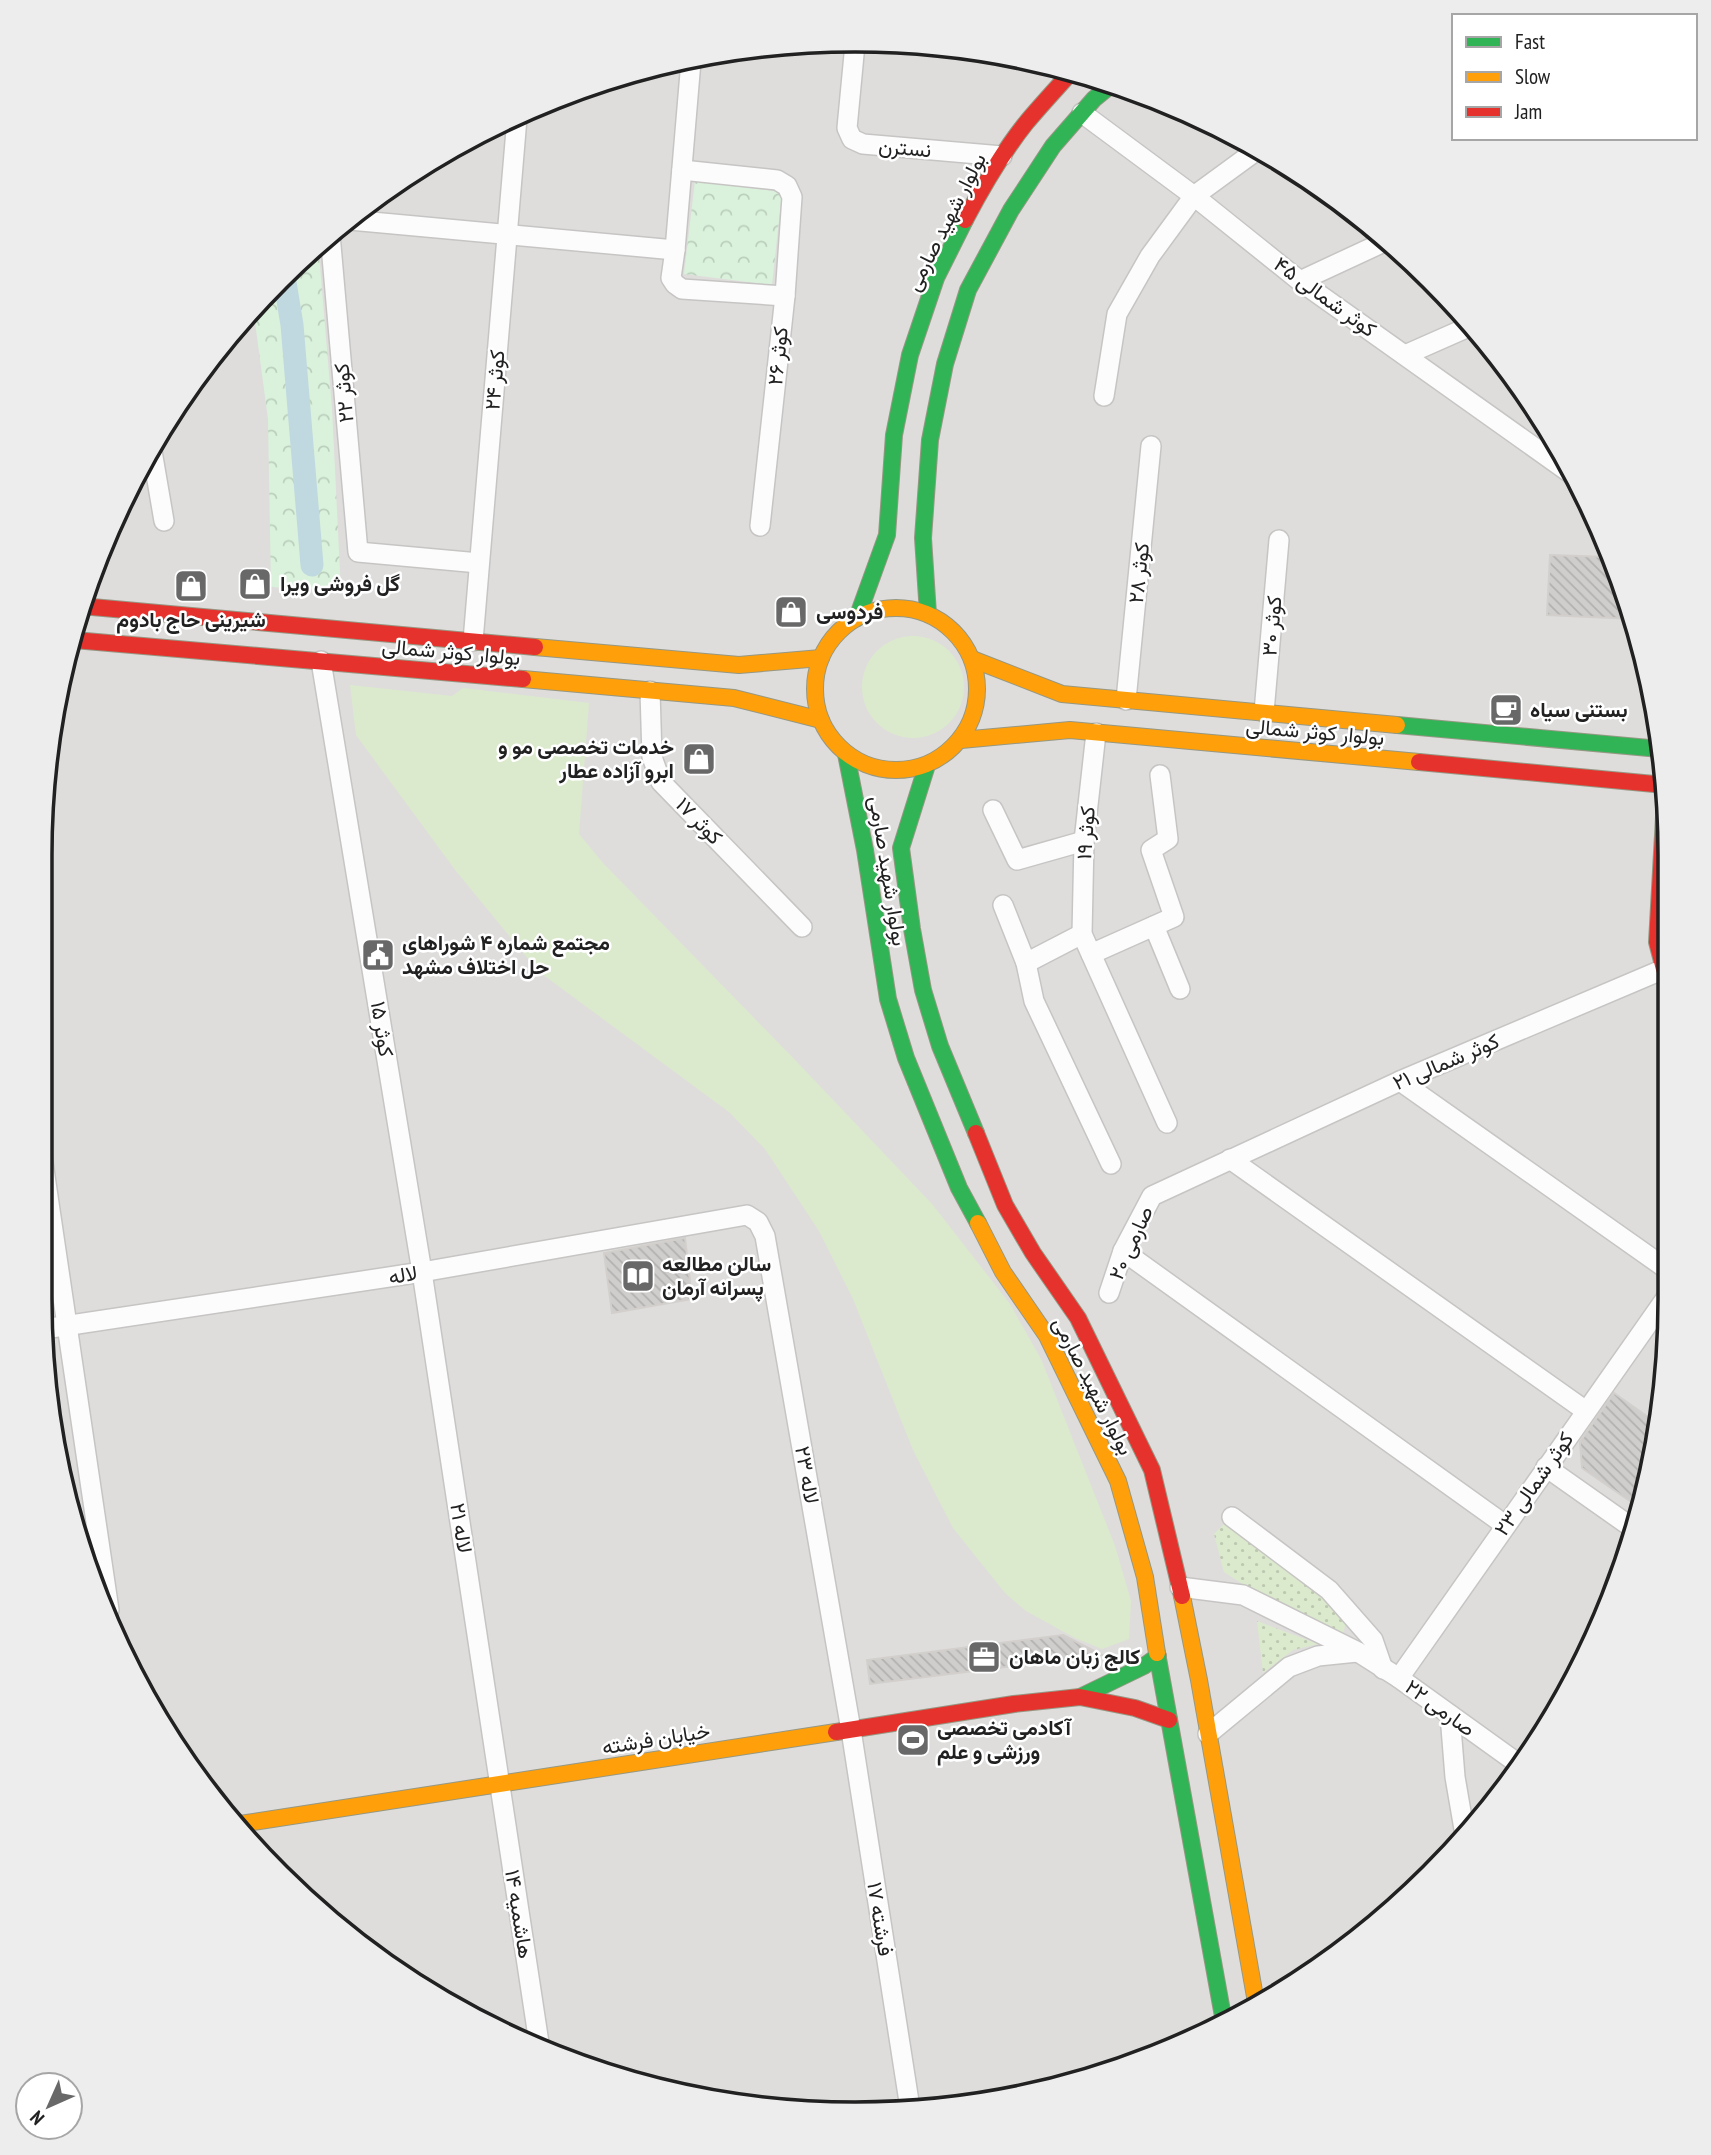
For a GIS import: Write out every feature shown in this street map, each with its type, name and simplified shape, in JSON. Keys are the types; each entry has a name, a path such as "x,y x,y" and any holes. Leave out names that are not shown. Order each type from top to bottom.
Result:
{"main road":[{"name":"بولوار شهید صارمی","path":"857,618 887,534 894,435 911,355 936,278 979,193 1002,156 1026,123 1064,80"},
{"path":"928,614 923,538 930,440 945,364 968,290 1011,210 1053,146 1104,92"},
{"name":"بولوار کوثر شمالی","path":"92,607 739,666 821,657"},
{"path":"891,608 914,609 928,614 946,625 961,640 972,659 978,679 978,701 972,721 961,740 946,755 928,765 907,771 885,771 865,765 846,754 831,739 821,720 815,699 815,678 821,657 836,635 857,618 891,608"},
{"name":"بولوار کوثر شمالی","path":"82,641 734,698 821,720"},
{"name":"بولوار کوثر شمالی","path":"972,659 1062,694 1652,748"},
{"name":"بولوار کوثر شمالی","path":"961,740 1070,730 1655,782"},
{"name":"بولوار شهید صارمی","path":"846,754 865,850 888,999 906,1058 959,1188 1003,1272 1048,1336 1118,1481 1145,1577 1222,2014"},
{"name":"بولوار شهید صارمی","path":"928,765 901,848 923,990 940,1046 1006,1205 1033,1254 1078,1318 1153,1470 1199,1679 1255,1996"},
{"path":"1658,922 1658,945"},
{"name":"خیابان فرشته","path":"1080,1697 1144,1666 1158,1656"},
{"name":"خیابان فرشته","path":"248,1824 1014,1704 1080,1697 1135,1708 1169,1720"}],"street":[{"name":"نسترن","path":"854,52 847,128 852,139 863,144 1002,156"},
{"path":"690,70 671,278 682,289 785,296"},
{"name":"کوثر شمالی ۴۵","path":"1082,113 1194,196 1300,281 1556,463"},
{"name":"کوثر ۲۴","path":"473,641 516,128"},
{"path":"1104,396 1117,314 1150,256 1194,196 1248,155"},
{"name":"کوثر ۲۶","path":"682,170 777,180 787,186 792,197 785,296 760,526"},
{"path":"364,220 675,250"},
{"path":"1300,281 1377,245"},
{"name":"کوثر ۲۲","path":"331,248 358,552 480,564"},
{"path":"1405,355 1462,330"},
{"name":"کوثر ۲۸","path":"1126,700 1151,446"},
{"path":"154,464 164,521"},
{"name":"کوثر ۳۰","path":"1264,712 1279,540"},
{"name":"کوثر ۱۵","path":"321,661 422,1272"},
{"name":"کوثر ۱۷","path":"650,691 652,757 662,782 802,927"},
{"name":"کوثر ۱۹","path":"1082,934 1084,841 1096,733"},
{"path":"1091,954 1174,917 1151,850 1168,838 1160,775"},
{"path":"993,810 1017,860 1084,841"},
{"path":"1003,905 1026,963 1034,1000 1111,1164"},
{"path":"1154,926 1180,989"},
{"path":"1026,963 1082,934 1167,1123"},
{"name":"کوثر شمالی ۲۱","path":"1230,1159 1399,1081 1658,977"},
{"path":"1399,1081 1658,1263"},
{"path":"1230,1159 1586,1411"},
{"name":"صارمی ۲۰","path":"1109,1293 1123,1251 1152,1196 1230,1159"},
{"name":"لاله","path":"53,1327 422,1272 747,1215 758,1222"},
{"name":"لاله ۲۳","path":"758,1222 765,1236 851,1730"},
{"path":"52,1223 105,1584"},
{"path":"1123,1251 1505,1525"},
{"name":"لاله ۲۱","path":"422,1272 500,1784"},
{"name":"کوثر شمالی ۲۳","path":"1391,1673 1505,1525 1658,1310"},
{"path":"1546,1467 1626,1523"},
{"path":"1232,1517 1329,1591 1373,1640 1391,1673"},
{"name":"صارمی ۲۲","path":"1180,1587 1243,1595 1358,1652 1513,1761"},
{"path":"1208,1734 1289,1667 1318,1656 1358,1652"},
{"path":"1450,1715 1455,1777 1463,1824"},
{"name":"فرشته ۱۷","path":"851,1730 909,2101"},
{"name":"هاشمیه ۱۴","path":"500,1784 538,2037"}],"shaded area":[{"path":"856,52 960,59 1012,68 1114,95 1163,114 1211,135 1302,188 1344,218 1423,288 1493,367 1523,409 1576,500 1616,597 1643,699 1652,751 1658,856 1658,1299 1652,1404 1643,1456 1616,1558 1576,1655 1551,1701 1493,1788 1459,1829 1385,1903 1302,1967 1211,2020 1114,2060 1012,2087 908,2101 803,2101 699,2087 597,2060 500,2020 409,1967 367,1937 288,1867 218,1788 160,1701 135,1655 114,1607 95,1558 80,1507 59,1404 52,1299 52,856 59,751 80,648 95,597 135,500 188,409 218,367 252,326 326,252 409,188 500,135 548,114 597,95 699,68 751,59"}],"green space":[{"path":"695,181 782,192 772,285 684,274"},
{"path":"319,258 332,409 341,592 271,587 268,419 255,323"},
{"path":"913,636 933,640 949,651 960,667 964,687 960,707 949,723 933,734 913,738 893,734 877,723 866,707 862,687 866,667 877,651 893,640"},
{"path":"350,685 452,696 463,688 589,703 579,834 603,863 932,1204 1010,1304 1041,1359 1115,1546 1131,1601 1129,1639 1102,1649 1075,1638 1026,1611 1005,1593 953,1528 913,1450 853,1299 819,1231 765,1149 729,1112 538,971 456,871 356,735"},
{"path":"1227,1521 1325,1593 1347,1617 1343,1634 1255,1592 1224,1572 1214,1534"},
{"path":"1257,1621 1318,1644 1293,1650 1263,1673"}],"building":[{"path":"1550,555 1600,557 1622,619 1547,615"},
{"name":"سالن مطالعه پسرانه آرمان","path":"685,1238 692,1299 612,1313 604,1253"},
{"path":"1614,1393 1650,1418 1632,1503 1582,1468 1580,1442"},
{"name":"کالج زبان ماهان","path":"1063,1635 1102,1655 870,1684 867,1660"}],"waterway":[{"path":"286,290 292,325 312,565"}],"traffic: fast":[{"path":"928,614 923,538 930,440 945,364 968,290 1011,210 1053,146 1103,92"},
{"path":"857,618 887,535 894,435 910,355 936,278 965,220"},
{"path":"1397,725 1652,748"},
{"path":"846,754 865,850 888,999 906,1058 959,1188 978,1223"},
{"path":"927,765 901,848 923,990 940,1046 976,1133"},
{"path":"1157,1653 1223,2014"},
{"path":"1080,1697 1144,1666 1158,1656"}],"traffic: slow":[{"path":"896,608 927,614 954,631 971,658 977,689 971,720 954,747 927,764 896,770 865,764 838,747 821,720 815,689 821,658 838,631 865,614 896,608"},
{"path":"535,647 739,665 821,658"},
{"path":"972,659 1062,694 1397,725"},
{"path":"523,679 734,698 821,720"},
{"path":"961,740 1070,730 1419,762"},
{"path":"978,1223 1003,1272 1047,1336 1118,1481 1145,1577 1157,1653"},
{"path":"1182,1596 1255,1996"},
{"path":"247,1823 836,1732"}],"traffic: jam":[{"path":"965,220 1017,134 1064,80"},
{"path":"92,607 535,647"},
{"path":"82,641 523,679"},
{"path":"1419,762 1655,784"},
{"path":"1658,924 1658,946"},
{"path":"976,1133 1005,1205 1033,1253 1078,1318 1152,1470 1182,1596"},
{"path":"836,1732 1014,1704 1080,1697 1135,1708 1169,1720"}],"place":[{"name":"گل فروشی ویرا","path":"255,584"},
{"name":"شیرینی حاج بادوم","path":"191,586"},
{"name":"فردوسی","path":"791,612"},
{"name":"بستنی سیاه","path":"1506,710"},
{"name":"خدمات تخصصی مو و ابرو آزاده عطار","path":"699,759"},
{"name":"مجتمع شماره ۴ شوراهای حل اختلاف مشهد","path":"378,955"},
{"name":"سالن مطالعه پسرانه آرمان","path":"638,1276"},
{"name":"کالج زبان ماهان","path":"984,1657"},
{"name":"آکادمی تخصصی ورزشی و علم","path":"913,1740"}]}
